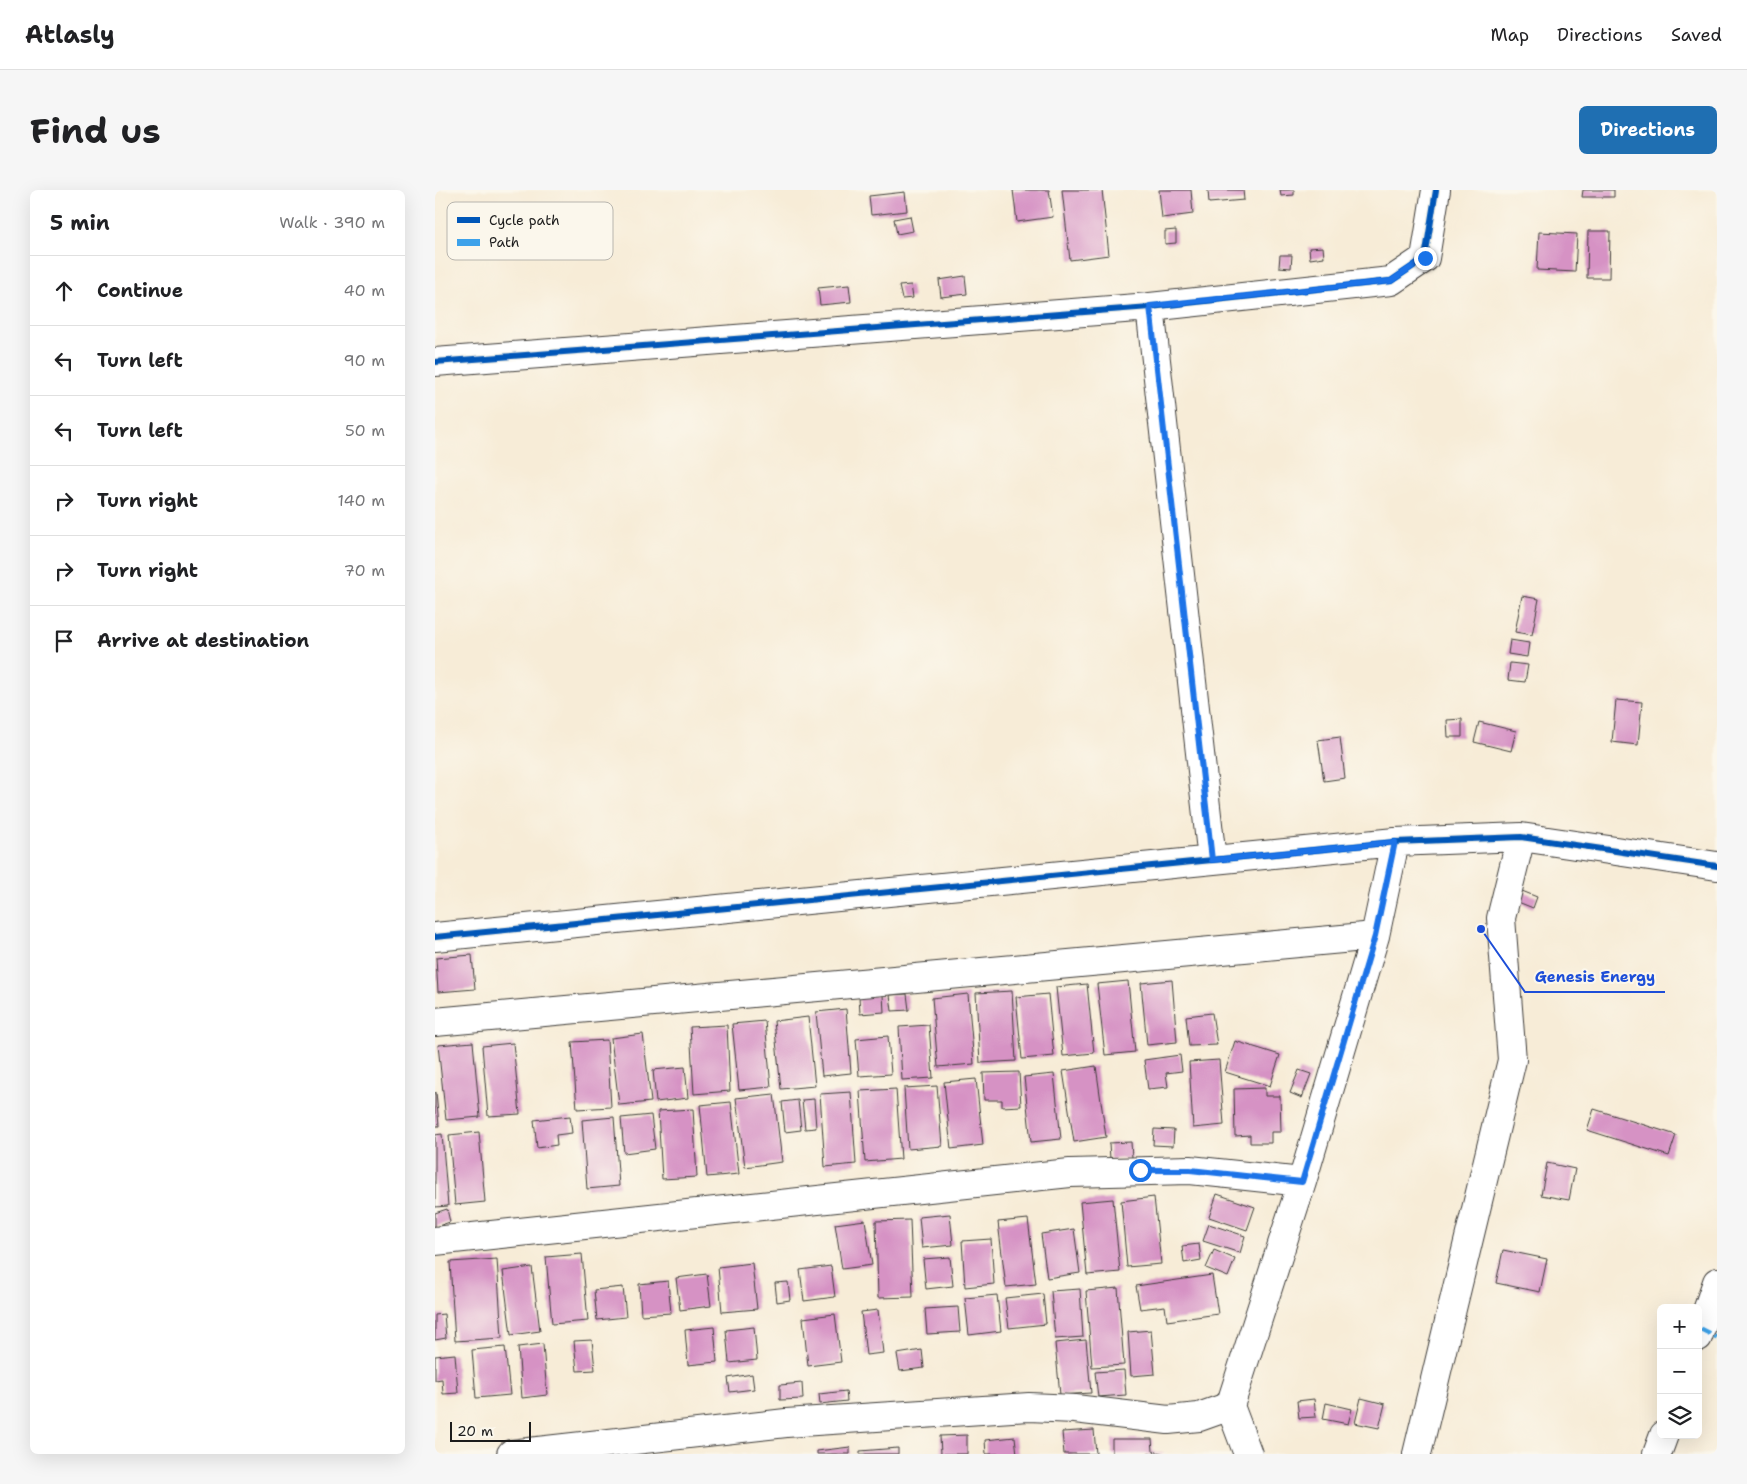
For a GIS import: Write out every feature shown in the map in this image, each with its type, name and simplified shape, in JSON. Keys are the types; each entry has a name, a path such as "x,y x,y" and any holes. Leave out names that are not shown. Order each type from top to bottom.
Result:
{"street":[{"path":"435,362 1150,306 1391,281 1425,258 1436,190"},
{"path":"1150,306 1212,860"},
{"path":"435,937 1395,842 1521,837 1717,866"},
{"path":"1417,1454 1512,1060 1501,918 1521,837"},
{"path":"1248,1454 1230,1406 1302,1182 1375,936 1395,842"},
{"path":"435,1022 1375,936"},
{"path":"435,1241 1070,1173 1190,1170 1302,1182"},
{"path":"1702,1325 1717,1282"},
{"path":"511,1454 786,1423 1029,1407 1075,1409 1168,1420 1199,1417 1230,1406"},
{"path":"1657,1454 1662,1439"}],"building":[{"path":"1013,190 1049,190 1053,217 1017,222"},
{"path":"1062,190 1102,190 1109,255 1070,260"},
{"path":"1159,190 1191,190 1193,214 1162,218"},
{"path":"1208,190 1243,190 1244,200 1209,203"},
{"path":"1280,190 1294,190 1294,195 1281,196"},
{"path":"1583,190 1614,190 1614,197 1582,197"},
{"path":"905,192 907,211 871,215 869,196"},
{"path":"910,216 913,231 897,234 894,219"},
{"path":"1176,230 1176,243 1165,244 1165,231"},
{"path":"1588,231 1610,231 1609,278 1587,278"},
{"path":"1539,232 1577,234 1575,272 1537,270"},
{"path":"1323,247 1324,257 1310,259 1309,248"},
{"path":"1280,255 1292,255 1291,268 1279,267"},
{"path":"965,276 967,294 941,297 939,280"},
{"path":"849,285 851,302 820,305 818,288"},
{"path":"911,285 913,298 902,299 899,286"},
{"path":"1522,596 1539,599 1532,635 1515,632"},
{"path":"1510,640 1529,643 1527,657 1508,654"},
{"path":"1510,663 1528,665 1525,682 1508,680"},
{"path":"1616,700 1642,702 1638,745 1612,742"},
{"path":"1462,719 1462,737 1448,737 1447,720"},
{"path":"1479,722 1516,731 1511,751 1474,742"},
{"path":"1340,737 1345,778 1324,781 1318,740"},
{"path":"1522,891 1537,897 1533,908 1518,902"},
{"path":"472,955 475,989 438,992 436,958"},
{"path":"1172,980 1177,1042 1147,1045 1141,983"},
{"path":"1128,981 1135,1052 1105,1055 1097,984"},
{"path":"1087,984 1094,1053 1063,1056 1056,987"},
{"path":"1012,991 1016,1061 980,1063 976,993"},
{"path":"907,994 909,1010 892,1011 890,995"},
{"path":"968,994 974,1064 938,1067 932,998"},
{"path":"1048,994 1054,1056 1022,1059 1016,997"},
{"path":"883,995 884,1012 860,1014 859,997"},
{"path":"846,1009 851,1073 822,1076 816,1012"},
{"path":"1212,1013 1217,1045 1189,1046 1186,1016"},
{"path":"808,1017 815,1086 781,1089 774,1021"},
{"path":"765,1021 771,1087 739,1090 732,1024"},
{"path":"727,1025 730,1091 694,1094 690,1027"},
{"path":"929,1025 933,1078 902,1080 899,1027"},
{"path":"643,1034 651,1102 619,1105 611,1038"},
{"path":"888,1036 891,1074 859,1076 856,1039"},
{"path":"607,1040 611,1107 577,1109 572,1042"},
{"path":"1235,1041 1280,1055 1270,1086 1225,1072"},
{"path":"473,1042 480,1117 446,1120 438,1045"},
{"path":"513,1043 520,1114 488,1116 482,1046"},
{"path":"1180,1055 1182,1071 1166,1073 1168,1087 1148,1089 1144,1060"},
{"path":"1219,1060 1224,1125 1193,1128 1189,1062"},
{"path":"1096,1066 1106,1137 1074,1142 1063,1071"},
{"path":"685,1067 688,1098 656,1102 653,1070"},
{"path":"1299,1070 1311,1074 1302,1098 1290,1093"},
{"path":"1019,1072 1021,1106 1002,1107 1002,1100 984,1100 983,1073"},
{"path":"1054,1074 1061,1139 1031,1142 1024,1077"},
{"path":"976,1079 983,1145 951,1149 944,1082"},
{"path":"937,1086 942,1146 908,1149 904,1088"},
{"path":"1265,1088 1265,1096 1280,1096 1281,1132 1271,1132 1271,1143 1250,1143 1250,1135 1235,1136 1234,1089"},
{"path":"896,1089 901,1159 865,1162 860,1091"},
{"path":"436,1092 439,1126 435,1126"},
{"path":"851,1092 856,1164 825,1167 820,1094"},
{"path":"774,1094 782,1162 745,1167 736,1098"},
{"path":"814,1099 816,1128 805,1129 802,1100"},
{"path":"798,1100 801,1130 785,1132 782,1102"},
{"path":"731,1102 739,1174 707,1177 700,1105"},
{"path":"693,1109 697,1177 662,1179 658,1111"},
{"path":"1594,1109 1676,1135 1669,1156 1587,1130"},
{"path":"651,1115 655,1149 624,1153 621,1118"},
{"path":"570,1116 572,1133 556,1135 557,1145 537,1148 534,1120"},
{"path":"614,1117 619,1186 587,1189 582,1120"},
{"path":"1154,1129 1174,1130 1173,1146 1153,1145"},
{"path":"479,1132 485,1202 455,1205 449,1135"},
{"path":"442,1134 448,1206 435,1207 435,1135"},
{"path":"1131,1142 1132,1158 1110,1159 1109,1143"},
{"path":"1547,1163 1575,1169 1569,1200 1541,1195"},
{"path":"1217,1194 1255,1207 1247,1230 1209,1217"},
{"path":"1154,1197 1161,1264 1127,1267 1121,1201"},
{"path":"1113,1199 1120,1272 1087,1275 1080,1202"},
{"path":"447,1209 450,1222 435,1227 435,1213"},
{"path":"950,1214 953,1245 922,1248 919,1217"},
{"path":"1028,1219 1036,1284 1006,1287 998,1222"},
{"path":"865,1220 872,1265 842,1269 835,1224"},
{"path":"910,1220 913,1297 878,1298 876,1221"},
{"path":"1209,1224 1245,1236 1240,1253 1203,1241"},
{"path":"1074,1229 1080,1273 1047,1278 1041,1234"},
{"path":"991,1239 994,1284 965,1287 962,1241"},
{"path":"1199,1244 1201,1260 1184,1263 1182,1246"},
{"path":"1214,1250 1235,1259 1228,1277 1206,1268"},
{"path":"1503,1250 1547,1259 1540,1292 1496,1283"},
{"path":"582,1254 588,1321 552,1324 546,1257"},
{"path":"950,1257 953,1286 926,1289 923,1259"},
{"path":"497,1259 502,1338 455,1341 450,1262"},
{"path":"752,1263 757,1309 722,1312 718,1267"},
{"path":"831,1266 835,1297 804,1301 800,1270"},
{"path":"532,1267 540,1331 511,1335 503,1271"},
{"path":"707,1274 711,1306 680,1310 676,1278"},
{"path":"1212,1275 1218,1314 1167,1321 1165,1306 1140,1309 1136,1286"},
{"path":"668,1281 671,1313 641,1315 639,1284"},
{"path":"788,1282 790,1300 777,1302 775,1283"},
{"path":"623,1287 626,1317 597,1320 594,1290"},
{"path":"1118,1288 1124,1365 1092,1367 1086,1291"},
{"path":"1080,1289 1083,1337 1055,1339 1051,1291"},
{"path":"1043,1294 1046,1324 1009,1328 1005,1298"},
{"path":"997,1295 1001,1331 969,1335 965,1298"},
{"path":"958,1307 960,1332 927,1334 925,1309"},
{"path":"878,1310 883,1353 866,1355 861,1312"},
{"path":"444,1314 446,1338 435,1340 435,1315"},
{"path":"835,1314 841,1362 808,1366 803,1318"},
{"path":"714,1327 717,1362 688,1365 685,1330"},
{"path":"754,1327 757,1360 729,1363 726,1330"},
{"path":"1151,1330 1155,1374 1131,1376 1128,1332"},
{"path":"592,1340 595,1370 577,1371 574,1341"},
{"path":"1086,1340 1091,1393 1060,1395 1055,1343"},
{"path":"543,1344 547,1395 522,1398 518,1347"},
{"path":"505,1347 510,1395 476,1398 472,1350"},
{"path":"922,1350 924,1368 900,1371 897,1354"},
{"path":"455,1354 458,1393 443,1394 442,1379 435,1380 435,1356"},
{"path":"1124,1370 1126,1395 1098,1397 1095,1372"},
{"path":"752,1374 754,1389 730,1392 728,1378"},
{"path":"802,1383 803,1399 780,1400 780,1385"},
{"path":"846,1391 847,1401 820,1404 819,1394"},
{"path":"1361,1398 1385,1404 1379,1428 1355,1423"},
{"path":"1314,1399 1316,1417 1299,1418 1297,1401"},
{"path":"1326,1403 1352,1409 1348,1424 1323,1419"},
{"path":"1094,1430 1096,1454 1064,1454 1062,1432"},
{"path":"967,1435 967,1454 941,1454 940,1436"},
{"path":"1015,1437 1017,1454 986,1454 985,1440"},
{"path":"1112,1439 1152,1439 1153,1451 1165,1454 1112,1454"},
{"path":"850,1447 850,1454 817,1454 817,1451"},
{"path":"898,1448 898,1454 860,1454 860,1451"}],"marked path":[{"path":"1702,1330 1717,1337"}],"cycle path":[{"path":"435,362 1150,307 1391,281 1425,258 1436,190"},
{"path":"435,937 1395,842 1521,837 1717,866"}],"place":[{"name":"Genesis Energy","path":"1481,929"}],"route":[{"path":"1140,1170 1190,1170 1302,1182 1375,936 1395,842 1212,860 1150,306 1391,281 1425,258"}]}
